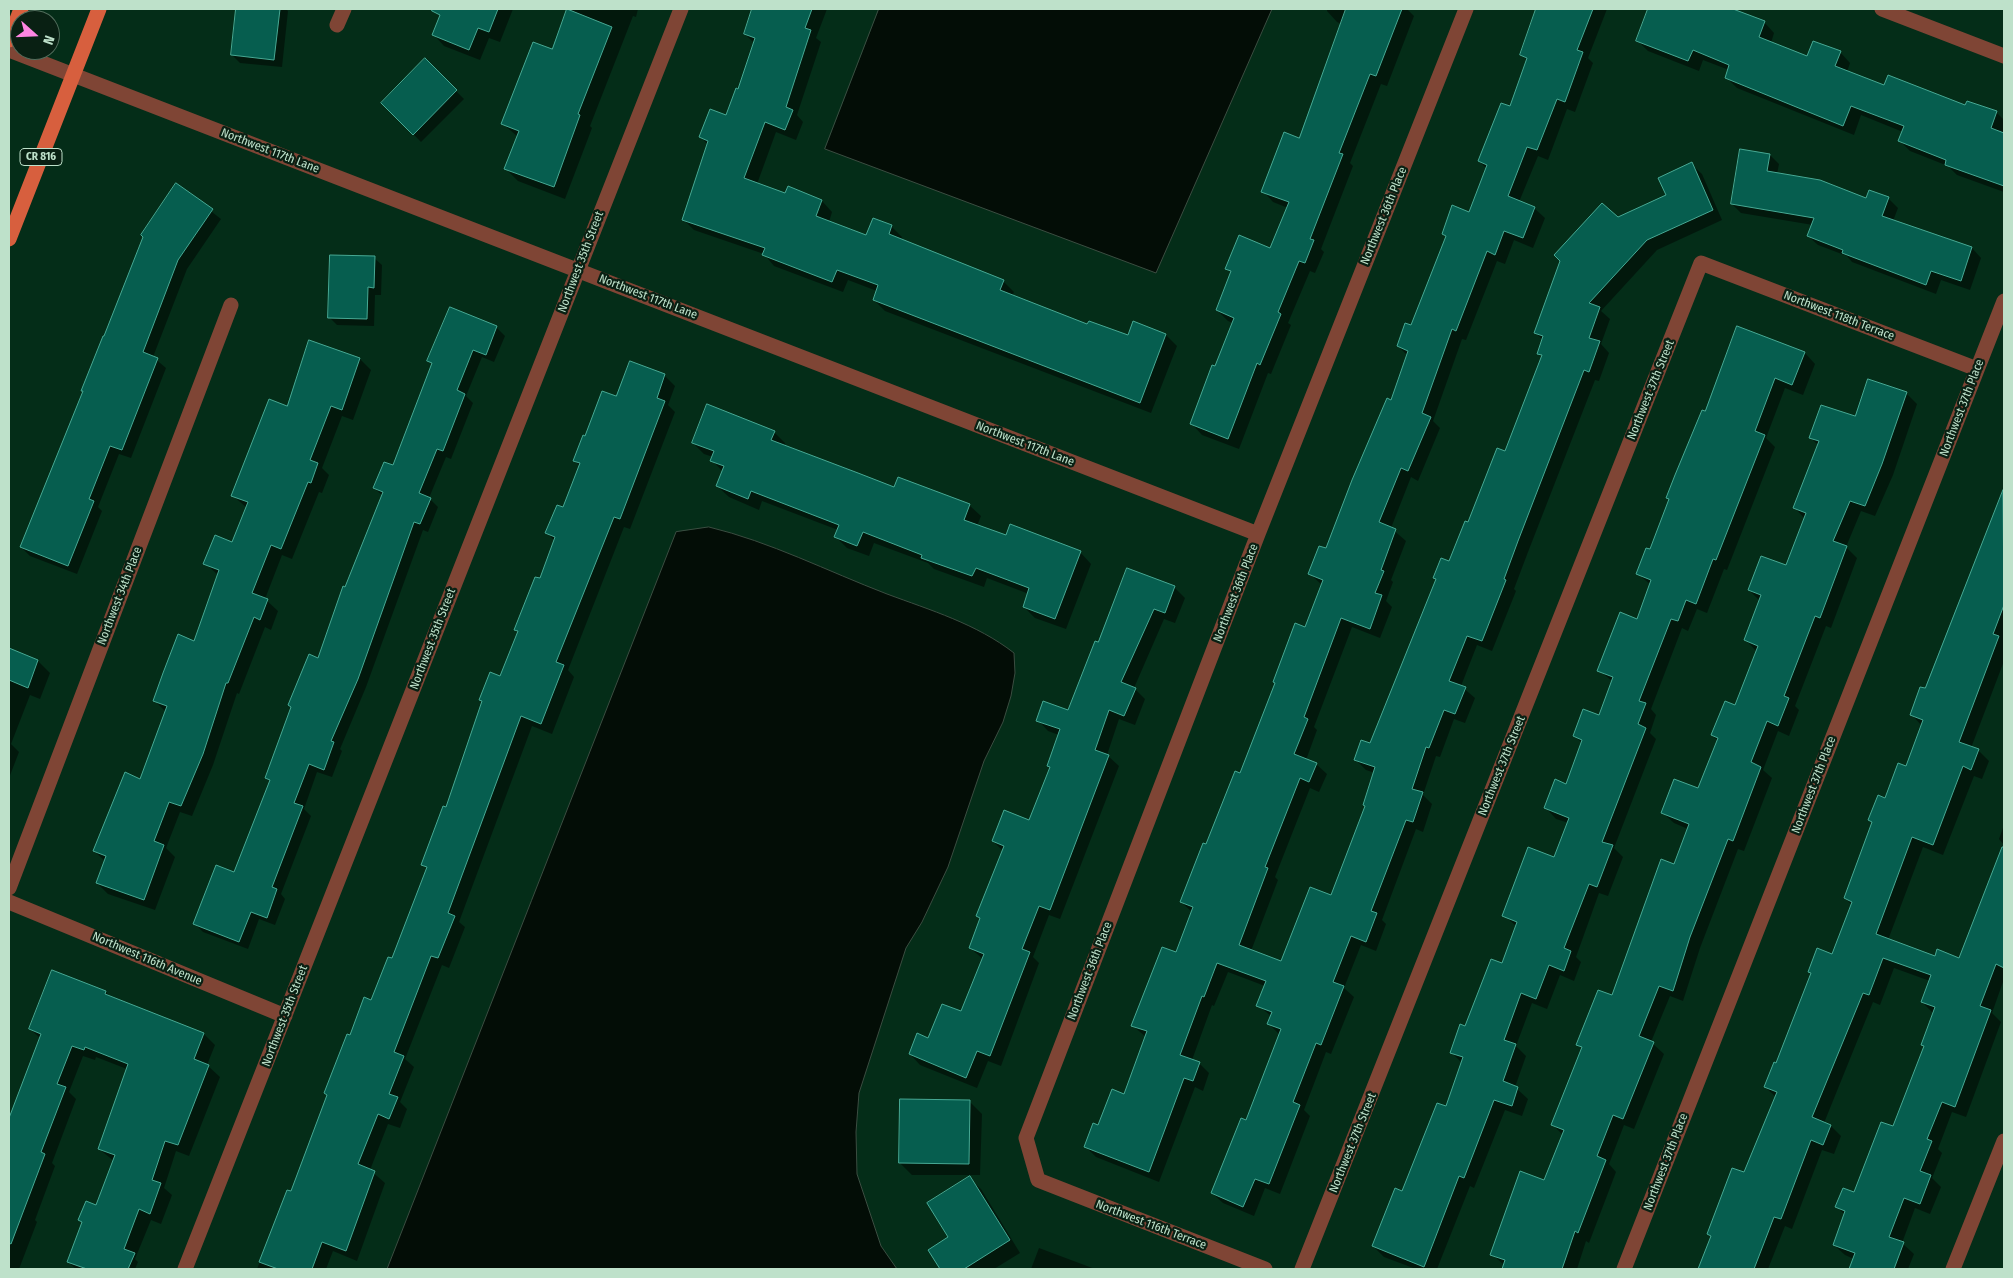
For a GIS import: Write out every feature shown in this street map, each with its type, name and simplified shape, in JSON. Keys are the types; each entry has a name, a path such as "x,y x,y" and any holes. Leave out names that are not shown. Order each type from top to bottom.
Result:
{"main road":[{"path":"9,40 21,9"},
{"name":"CR 816","path":"9,239 99,9"}],"street":[{"path":"337,25 344,9"},
{"name":"Northwest 35th Street","path":"185,1269 681,9"},
{"name":"Northwest 36th Place","path":"1038,1180 1026,1138 1258,534 1466,9"},
{"path":"1882,9 2004,56"},
{"name":"Northwest 117th Lane","path":"9,50 1258,534"},
{"name":"Northwest 118th Terrace","path":"1701,263 1977,369"},
{"name":"Northwest 37th Street","path":"1302,1269 1701,263"},
{"name":"Northwest 37th Place","path":"1624,1269 2004,301"},
{"name":"Northwest 34th Place","path":"9,888 231,305"},
{"name":"Northwest 116th Avenue","path":"9,902 285,1016"},
{"path":"1953,1269 2004,1141"},
{"name":"Northwest 116th Terrace","path":"1038,1180 1265,1269"}],"shaded area":[{"path":"879,9 1272,9 1156,273 825,149"},
{"path":"709,527 777,549 953,619 985,634 1014,653 1015,673 1011,696 1003,722 984,761 948,867 922,922 906,948 859,1093 856,1132 857,1174 881,1246 897,1269 387,1269 676,532"}],"building":[{"path":"236,9 280,9 274,60 231,55"},
{"path":"432,9 498,9 489,32 478,28 469,50 432,35 440,15 432,11"},
{"path":"567,9 612,27 578,114 580,115 554,187 504,169 519,131 501,124 533,42 552,49"},
{"path":"752,9 812,9 805,28 811,30 786,107 793,110 785,130 765,122 744,178 785,193 788,186 822,200 816,216 866,235 873,218 892,225 889,234 1004,280 1000,290 1087,324 1089,321 1128,335 1133,321 1166,334 1140,403 873,300 878,285 837,270 832,282 762,255 765,248 682,220 708,141 699,137 710,109 726,115 736,88 738,89 755,38 744,34"},
{"path":"1346,9 1402,9 1376,76 1370,74 1339,153 1343,154 1310,239 1314,240 1305,263 1299,261 1278,312 1281,314 1260,365 1257,363 1228,439 1190,424 1212,365 1215,366 1234,318 1216,310 1231,271 1225,269 1239,235 1270,248 1289,202 1261,192 1284,132 1299,138"},
{"path":"1536,9 1593,9 1577,50 1583,52 1565,102 1557,99 1537,150 1527,147 1508,196 1535,207 1523,238 1504,231 1495,255 1487,251 1456,331 1452,329 1422,413 1431,417 1408,471 1401,468 1379,522 1396,529 1381,570 1384,571 1375,593 1382,595 1370,629 1341,618 1304,717 1308,719 1294,754 1317,763 1309,782 1300,778 1265,867 1268,868 1239,945 1281,961 1310,887 1331,895 1365,806 1363,805 1375,767 1354,760 1361,740 1370,743 1436,579 1433,578 1441,558 1449,561 1465,521 1468,522 1497,448 1505,451 1542,355 1537,354 1543,336 1534,333 1560,261 1554,255 1602,203 1618,217 1666,195 1658,178 1692,162 1713,210 1647,240 1589,303 1600,307 1589,338 1600,341 1589,372 1584,370 1518,541 1504,579 1506,580 1482,641 1467,636 1449,681 1466,687 1455,714 1444,710 1429,748 1426,747 1412,789 1423,792 1413,822 1406,820 1371,911 1377,913 1366,942 1351,936 1333,982 1344,986 1321,1045 1316,1043 1293,1102 1300,1105 1269,1184 1255,1179 1243,1207 1211,1193 1241,1118 1246,1120 1281,1029 1267,1024 1272,1012 1256,1006 1266,981 1217,963 1204,997 1202,996 1180,1055 1200,1062 1193,1081 1184,1078 1149,1172 1084,1147 1093,1123 1098,1125 1112,1089 1124,1094 1147,1031 1131,1026 1162,947 1176,952 1193,907 1180,902 1203,843 1206,844 1235,771 1240,773 1275,683 1273,682 1295,623 1305,627 1323,580 1308,574 1319,546 1326,548 1352,480 1387,398 1391,400 1408,351 1397,346 1405,323 1411,325 1446,236 1442,234 1452,205 1469,212 1487,165 1478,161 1501,103 1510,106 1527,58 1520,55"},
{"path":"1648,9 1733,9 1765,21 1759,37 1807,56 1813,41 1841,51 1835,66 1884,85 1888,75 1965,105 1967,101 1997,111 1991,128 2004,133 2004,186 1945,165 1946,160 1898,141 1904,126 1851,106 1843,126 1725,78 1729,65 1693,50 1688,61 1636,41"},
{"path":"425,58 457,90 413,135 381,103"},
{"path":"1740,149 1770,154 1767,171 1820,180 1866,198 1869,190 1889,197 1882,216 1972,247 1961,281 1931,271 1926,285 1842,253 1843,250 1807,236 1814,218 1731,204"},
{"path":"176,183 213,209 178,260 143,352 158,358 122,450 110,446 89,499 94,501 68,566 20,547 143,237 141,235"},
{"path":"330,255 375,256 374,288 368,287 367,319 328,318"},
{"path":"450,307 497,326 486,355 473,350 457,390 465,394 443,451 437,449 419,493 431,498 420,524 414,522 358,679 331,741 334,742 324,770 309,764 294,803 303,806 272,887 277,889 267,918 251,912 239,942 193,924 216,865 234,872 270,780 265,778 291,707 288,705 309,654 318,658 343,586 345,587 383,492 373,488 384,462 393,465 432,363 427,361"},
{"path":"1737,326 1805,352 1792,385 1775,378 1755,431 1765,435 1716,560 1713,559 1696,604 1686,600 1678,621 1671,619 1639,701 1646,703 1638,724 1646,728 1602,842 1613,845 1597,887 1589,884 1564,948 1571,951 1564,971 1549,965 1536,999 1521,993 1504,1040 1516,1044 1503,1081 1518,1087 1512,1106 1494,1100 1464,1178 1459,1176 1424,1267 1372,1246 1395,1188 1402,1191 1437,1103 1446,1106 1463,1057 1450,1053 1460,1024 1465,1026 1491,959 1502,963 1517,922 1502,916 1528,847 1554,857 1569,818 1544,808 1555,779 1566,784 1582,740 1573,736 1583,709 1599,715 1613,677 1597,671 1620,612 1637,619 1651,580 1636,574 1646,548 1650,549 1669,499 1666,498 1702,410 1705,411"},
{"path":"309,340 360,358 342,410 331,406 310,460 318,463 311,483 308,482 281,549 271,545 252,593 268,599 260,620 254,617 228,683 226,683 203,754 181,806 169,802 154,841 164,845 144,900 96,883 106,856 93,851 125,772 140,779 167,706 153,701 163,673 178,634 194,641 219,570 203,564 215,535 232,542 248,502 231,496 269,399 287,406"},
{"path":"630,361 665,374 657,398 665,401 620,519 614,517 556,662 564,665 541,724 521,716 448,913 455,916 438,958 431,956 394,1052 404,1056 389,1094 398,1097 389,1119 378,1114 358,1164 375,1171 346,1251 322,1242 312,1269 278,1269 259,1262 287,1190 291,1191 327,1095 324,1093 347,1034 350,1035 364,997 371,1000 388,957 392,958 427,867 421,865 443,806 446,807 482,701 479,700 490,672 500,676 518,631 514,630 535,577 540,578 555,537 545,533 557,505 563,507 580,463 573,461 583,435 585,436 602,391 616,396"},
{"path":"1868,379 1907,392 1865,506 1850,501 1833,541 1847,546 1820,618 1815,616 1784,696 1789,698 1778,726 1767,721 1751,762 1761,767 1733,841 1728,839 1690,937 1673,991 1659,986 1639,1036 1654,1042 1623,1119 1613,1115 1597,1156 1606,1160 1578,1233 1575,1231 1562,1269 1502,1269 1505,1260 1490,1255 1520,1171 1544,1180 1564,1130 1551,1125 1582,1047 1576,1045 1598,990 1612,995 1661,859 1674,864 1689,824 1661,813 1674,779 1698,788 1718,738 1711,735 1725,701 1735,705 1758,646 1744,640 1761,595 1748,590 1761,556 1786,565 1806,513 1793,508 1819,441 1809,438 1821,405 1855,416"},
{"path":"707,404 775,431 771,440 894,487 898,477 970,504 964,520 1006,535 1010,524 1081,551 1055,619 1023,607 1029,588 976,568 972,576 921,558 922,555 863,532 857,546 834,537 839,525 751,491 748,499 716,486 724,466 710,461 714,451 692,443"},
{"path":"2003,490 2004,605 1993,634 1999,636 1959,742 1979,749 1971,770 1963,766 1933,845 1912,837 1876,934 1935,956 1937,949 1959,958 2002,847 2004,847 2004,968 1996,964 1980,1006 1991,1010 1955,1107 1942,1102 1927,1139 1932,1141 1920,1171 1931,1175 1920,1204 1904,1198 1889,1237 1904,1242 1894,1269 1849,1269 1855,1253 1833,1245 1845,1211 1835,1207 1843,1188 1854,1192 1881,1122 1893,1126 1924,1046 1921,1045 1935,1007 1921,1002 1931,975 1883,958 1869,995 1863,993 1812,1117 1831,1125 1823,1145 1811,1140 1781,1219 1774,1217 1754,1269 1698,1269 1711,1236 1707,1234 1732,1168 1744,1172 1777,1092 1764,1087 1774,1062 1776,1063 1811,973 1808,972 1817,948 1832,954 1852,902 1844,898 1872,822 1868,820 1878,795 1885,798 1898,763 1906,766 1923,720 1910,715 1920,687 1925,688"},
{"path":"1127,568 1175,586 1165,613 1154,609 1121,682 1136,688 1124,716 1109,710 1095,750 1109,755 1050,910 1039,906 1022,949 1030,952 990,1056 977,1051 966,1078 909,1054 917,1033 928,1038 942,1004 961,1011 984,954 969,948 980,918 976,916 1004,846 992,841 1004,810 1029,820 1050,767 1047,766 1060,729 1036,721 1043,701 1068,710 1095,641 1098,642"},
{"path":"9,648 38,660 28,688 9,680"},
{"path":"52,970 106,991 105,994 204,1033 194,1059 209,1065 178,1145 165,1141 152,1180 161,1183 150,1214 139,1209 124,1249 135,1253 128,1269 87,1269 67,1262 82,1222 78,1220 86,1201 96,1205 115,1155 98,1149 128,1064 85,1047 84,1050 72,1046 57,1084 66,1087 41,1152 45,1154 11,1244 9,1243 9,1118 41,1034 29,1029"},
{"path":"900,1099 970,1100 969,1164 899,1163"},
{"path":"970,1176 1010,1240 964,1269 940,1269 928,1250 948,1237 927,1203"}]}
